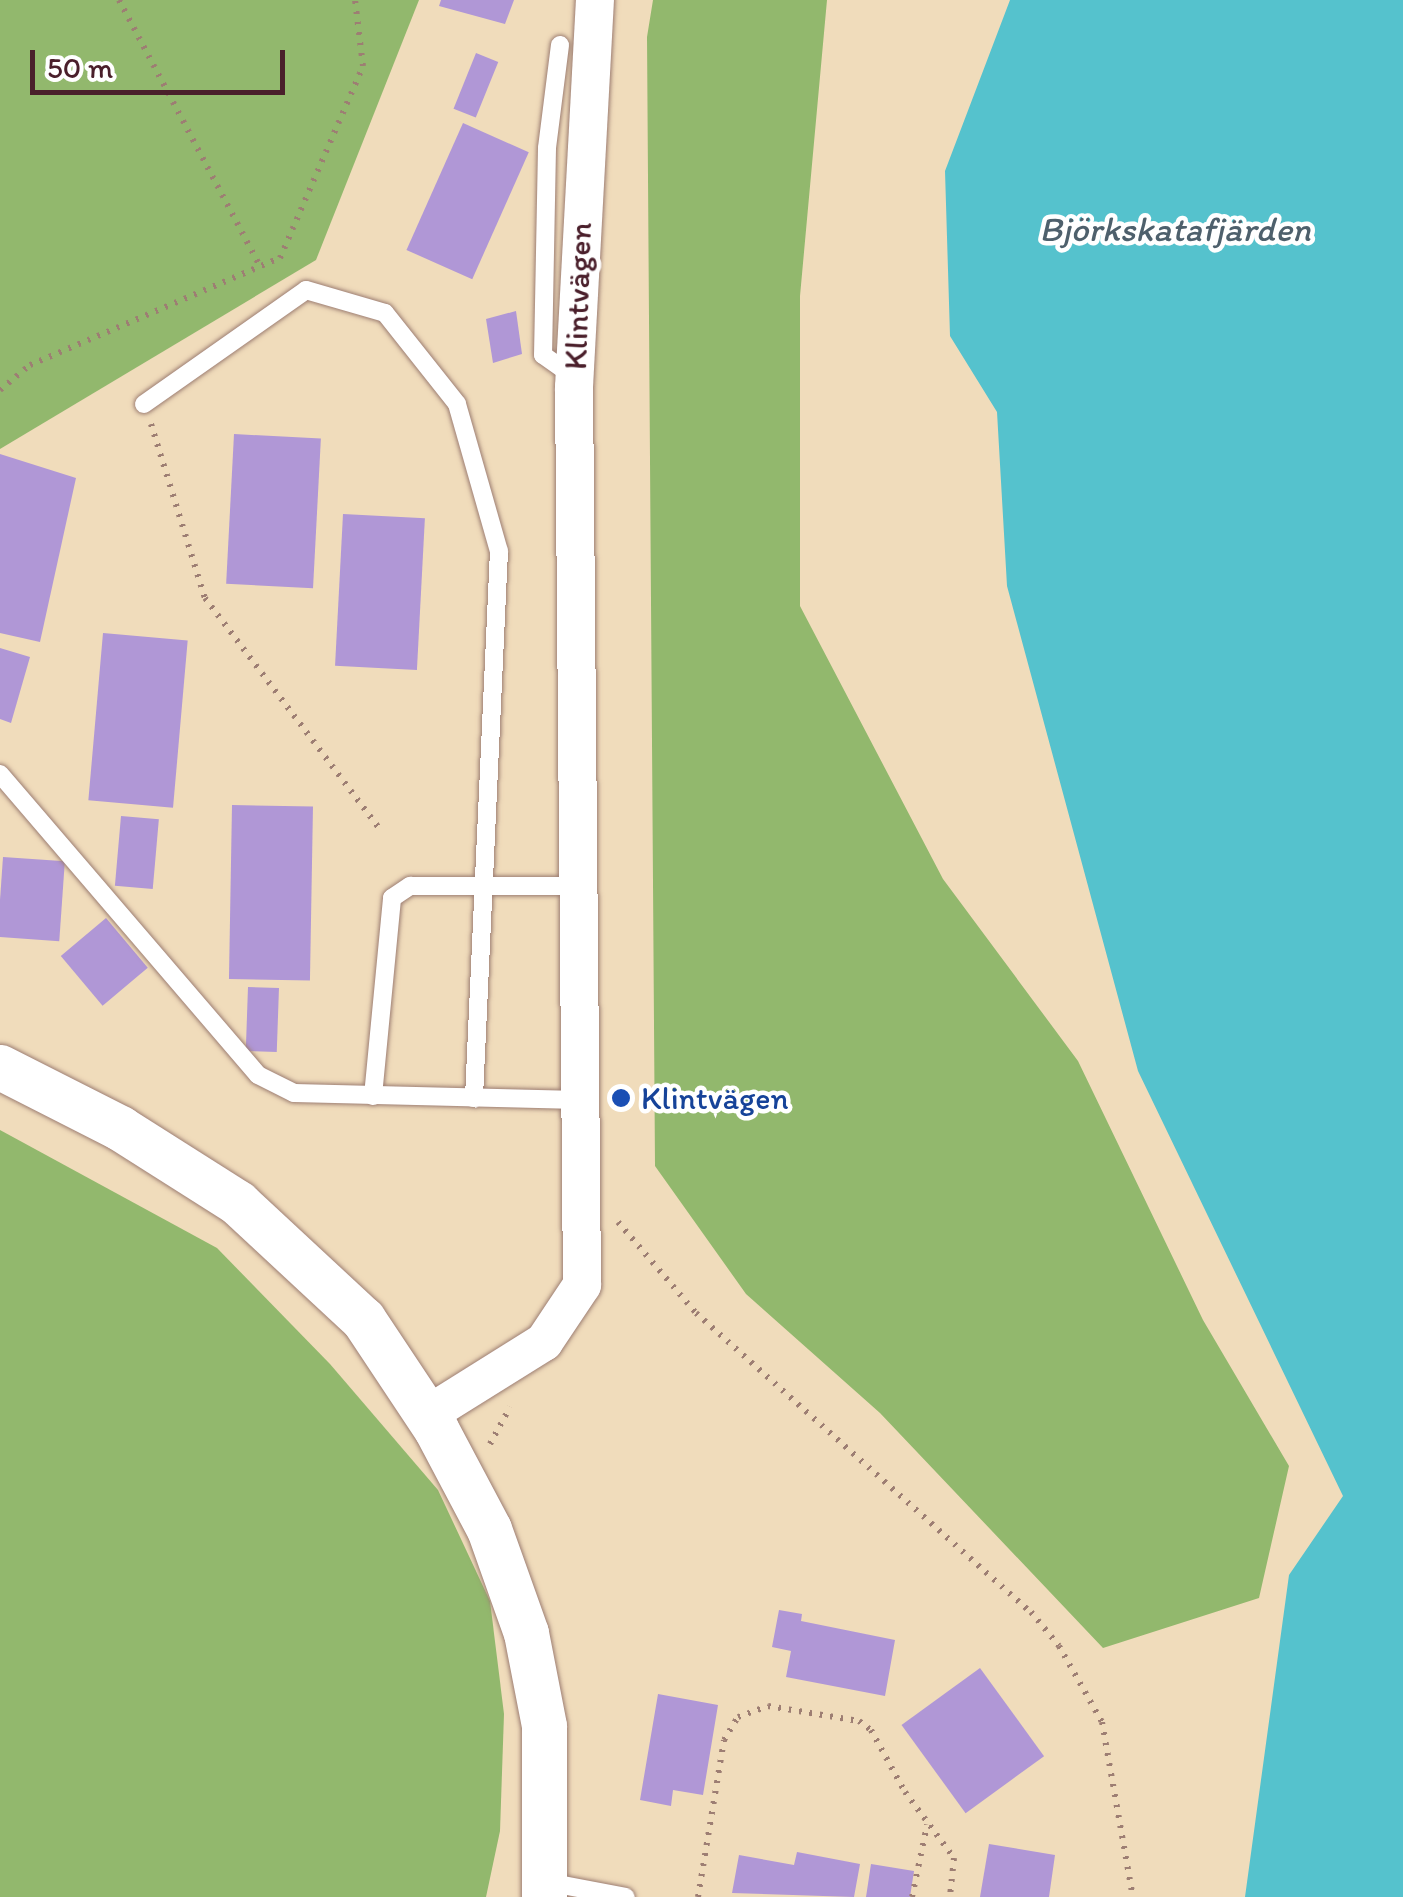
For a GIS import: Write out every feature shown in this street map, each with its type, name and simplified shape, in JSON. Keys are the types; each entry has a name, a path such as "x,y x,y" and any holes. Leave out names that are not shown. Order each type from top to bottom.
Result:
{"street":[{"name":"Klintvägen","path":"427,1415 544,1342 576,1300 582,1284 575,377 595,0"},
{"path":"0,1066 120,1128 238,1203 363,1319 427,1415 488,1529 526,1633 544,1726 545,1890"}],"lane":[{"path":"560,45 547,148 544,355 575,377"},
{"path":"144,404 306,290 385,312 456,404 499,551 487,887 474,1098"},
{"path":"0,774 258,1076 294,1093 579,1100"},
{"path":"373,1096 392,898 410,886 577,886"},
{"path":"545,1890 626,1897"}],"path":[{"path":"119,0 260,266"},
{"path":"0,390 30,366 280,258 363,66 354,0"},
{"path":"144,404 205,598 378,826"},
{"path":"614,1218 696,1313 1031,1612 1060,1646 1102,1722 1133,1897"},
{"path":"698,1897 724,1740 738,1716 752,1708 786,1707 865,1724 927,1824 954,1858 950,1897"},
{"path":"912,1897 927,1824"}],"green space":[{"path":"0,0 419,0 316,260 0,449"},
{"path":"653,0 827,0 800,296 800,606 943,879 1078,1061 1203,1320 1289,1466 1259,1598 1103,1648 880,1413 746,1294 655,1166 647,37"},
{"path":"0,1130 217,1248 330,1364 438,1490 490,1601 504,1714 500,1831 486,1897 0,1897"}],"water":[{"name":"Björkskatafjärden","path":"1010,0 1403,0 1403,1897 1245,1897 1289,1575 1343,1496 1138,1071 1007,586 997,412 950,336 945,171"}],"building":[{"path":"441,0 514,0 505,24 439,6"},
{"path":"476,53 498,62 476,118 454,109"},
{"path":"463,123 529,152 472,279 406,250"},
{"path":"516,311 522,354 493,363 486,319"},
{"path":"234,434 321,439 313,588 226,584"},
{"path":"0,454 76,478 40,642 0,633"},
{"path":"343,514 425,518 417,670 335,666"},
{"path":"103,633 188,640 173,808 88,800"},
{"path":"0,648 30,657 11,723 0,719"},
{"path":"232,805 313,806 310,980 229,979"},
{"path":"121,816 159,819 153,889 115,886"},
{"path":"3,857 65,861 59,941 0,937"},
{"path":"106,918 148,968 103,1006 61,956"},
{"path":"248,987 279,988 277,1052 246,1051"},
{"path":"779,1610 802,1614 801,1621 895,1640 885,1696 786,1677 791,1651 772,1647"},
{"path":"980,1668 1044,1756 966,1813 902,1725"},
{"path":"658,1694 718,1705 703,1795 673,1790 671,1806 640,1800"},
{"path":"989,1844 1055,1855 1049,1897 980,1897"},
{"path":"797,1852 860,1864 854,1897 732,1893 739,1855 794,1865"},
{"path":"871,1864 914,1871 910,1897 866,1897"}],"place":[{"name":"Klintvägen","path":"621,1098"}]}
